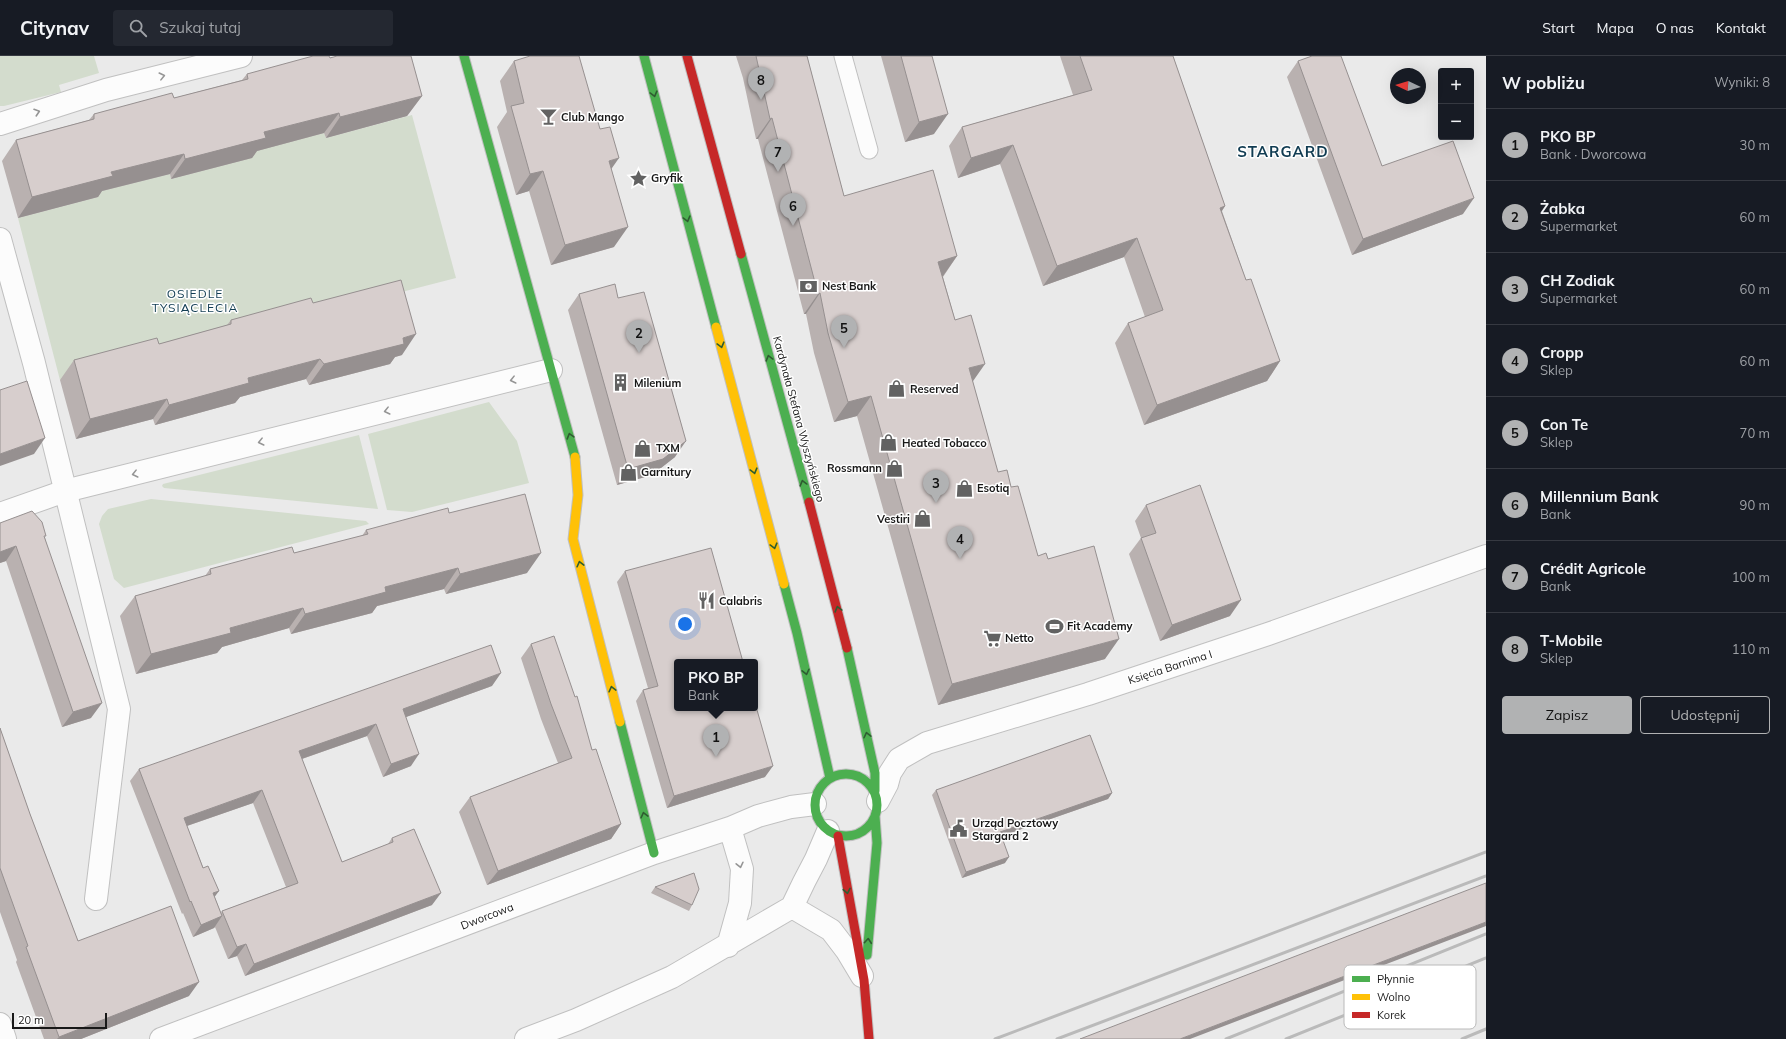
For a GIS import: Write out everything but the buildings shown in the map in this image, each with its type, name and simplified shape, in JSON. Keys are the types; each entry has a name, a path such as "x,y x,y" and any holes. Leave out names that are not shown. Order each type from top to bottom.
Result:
{"main road":[{"path":"464,56 576,459 578,495 573,539 654,853"},
{"path":"644,56 797,632 830,778"},
{"name":"Kardynała Stefana Wyszyńskiego","path":"687,56 843,628 875,773 877,843 864,980"},
{"path":"840,774 855,775 869,783 876,803 873,822 858,835 848,837 833,833 820,824 816,814 815,804 817,793 822,784 830,778 840,774"},
{"name":"Kardynała Stefana Wyszyńskiego","path":"833,833 864,980 869,1039"}],"street":[{"path":"0,124 106,90 241,56"},
{"path":"0,239 34,364 119,709 96,899"},
{"path":"0,514 65,492 551,370"},
{"name":"Księcia Barnima I","path":"876,803 887,784 890,772 899,759 927,742 1088,694 1268,634 1486,556"},
{"name":"Dworcowa","path":"162,1039 654,853 730,828 758,816 791,807 815,804"},
{"path":"728,946 740,903 742,869 730,828"},
{"path":"526,1039 576,1020 672,978 792,907 816,859 833,833"},
{"path":"792,907 831,930 847,951 864,980"},
{"path":"0,1024 5,1039"}],"lane":[{"path":"843,56 869,150"}],"green space":[{"path":"0,56 94,56 99,73 59,85 61,92 0,106"},
{"path":"412,115 456,278 60,380 18,218 98,197 97,192 170,174 171,179 251,158 250,152 324,133 326,138"},
{"path":"489,402 517,441 529,483 412,512 387,510 368,434"},
{"path":"359,435 378,509 164,488 162,486 163,484"},
{"path":"151,499 366,521 369,524 124,588 114,579 99,524 102,516 108,509"}],"railway":[{"path":"995,1039 1486,852"},
{"path":"1057,1039 1486,876"},
{"path":"1409,965 1486,934"},
{"path":"1469,965 1486,958"},
{"path":"1226,1039 1344,991"},
{"path":"1286,1039 1344,1016"},
{"path":"1462,1039 1486,1029"}],"traffic: fast":[{"path":"464,56 575,457"},
{"path":"644,56 716,327"},
{"path":"741,254 809,502"},
{"path":"784,584 797,633 830,778"},
{"path":"847,648 875,773 875,791"},
{"path":"620,722 654,853"},
{"path":"840,774 852,774 868,783 875,793 877,805 875,817 868,827 852,836 840,836 829,831 820,822 815,811 815,799 820,788 829,779 840,774"},
{"path":"867,955 877,843 875,816"}],"traffic: slow":[{"path":"716,327 784,584"},
{"path":"575,457 578,495 573,539 620,722"}],"traffic: jam":[{"path":"687,56 741,254"},
{"path":"809,502 847,648"},
{"path":"838,836 864,980 869,1039"}],"place":[{"name":"T-Mobile","path":"761,100"},
{"name":"Club Mango","path":"548,117"},
{"name":"Crédit Agricole","path":"778,172"},
{"name":"Gryfik","path":"638,178"},
{"name":"Millennium Bank","path":"793,226"},
{"name":"Nest Bank","path":"809,286"},
{"name":"Con Te","path":"844,348"},
{"name":"Żabka","path":"639,353"},
{"name":"Milenium","path":"621,383"},
{"name":"Reserved","path":"897,389"},
{"name":"Heated Tobacco","path":"889,443"},
{"name":"TXM","path":"643,448"},
{"name":"Rossmann","path":"895,468"},
{"name":"Garnitury","path":"628,472"},
{"name":"Esotiq","path":"964,488"},
{"name":"CH Zodiak","path":"936,503"},
{"name":"Vestiri","path":"923,519"},
{"name":"Cropp","path":"960,559"},
{"name":"Calabris","path":"706,601"},
{"name":"Fit Academy","path":"1054,626"},
{"name":"Netto","path":"992,638"},
{"name":"PKO BP","path":"716,757"},
{"name":"Urząd Pocztowy Stargard 2","path":"959,829"}],"district":[{"name":"STARGARD","path":"1283,152"},
{"name":"OSIEDLE TYSIĄCLECIA","path":"195,301"}]}
